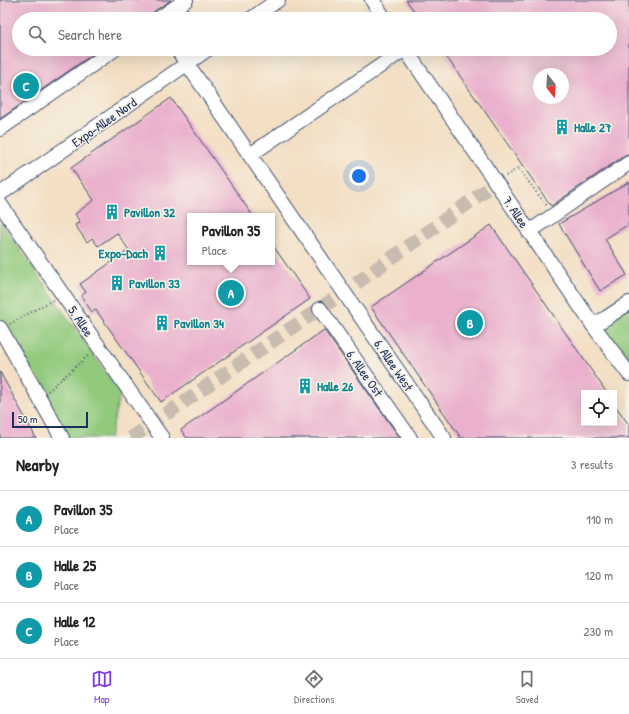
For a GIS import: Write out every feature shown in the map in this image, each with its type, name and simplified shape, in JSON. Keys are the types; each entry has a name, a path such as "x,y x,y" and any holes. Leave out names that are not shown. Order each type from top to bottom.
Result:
{"lane":[{"path":"168,12 186,0"},
{"path":"261,12 278,0"},
{"path":"372,0 380,12"},
{"path":"0,129 105,56"},
{"name":"6. Allee West","path":"182,56 444,438"},
{"name":"Expo-Allee Nord","path":"0,194 198,56"},
{"path":"250,155 395,56"},
{"name":"7. Allee","path":"410,56 593,325 629,374"},
{"path":"529,232 629,163"},
{"name":"5. Allee","path":"0,204 162,438"},
{"path":"593,325 629,303"},
{"name":"6. Allee Ost","path":"320,309 410,438"},
{"path":"0,329 62,438"}],"path":[{"path":"496,183 522,166"},
{"path":"518,168 554,216"},
{"path":"0,329 63,294"},
{"path":"40,398 98,346"}],"green space":[{"path":"1,222 120,393 110,438 69,438 0,315"},
{"path":"629,306 629,374 595,328"}],"building":[{"path":"0,0 171,0 153,12 12,12 12,56 90,56 0,119"},
{"name":"Halle 27","path":"406,0 629,0 629,155 624,156 551,206 446,56 617,56 617,12 415,12"},
{"name":"Expo-Dach","path":"171,98 251,213 187,213 187,265 275,265 275,248 310,299 161,402 96,310 92,312 81,296 86,292 80,284 129,250 117,233 98,246 92,238 87,242 75,225 80,222 75,214 94,200 71,168"},
{"path":"629,182 629,224 605,239 627,275 600,291 559,224"},
{"path":"491,225 605,390 581,390 581,426 617,426 617,408 629,425 629,438 461,438 371,307"},
{"name":"Halle 26","path":"324,330 400,438 187,438 181,430"},
{"path":"0,372 36,438 0,438"}],"tunnel":[{"path":"131,438 344,292 496,183"}],"place":[{"name":"Halle 12","path":"26,86"},
{"name":"Halle 27","path":"562,127"},
{"name":"Pavillon 32","path":"112,212"},
{"name":"Expo-Dach","path":"160,253"},
{"name":"Pavillon 33","path":"117,283"},
{"name":"Pavillon 35","path":"231,293"},
{"name":"Pavillon 34","path":"162,323"},
{"name":"Halle 25","path":"470,323"},
{"name":"Halle 26","path":"305,386"}]}
